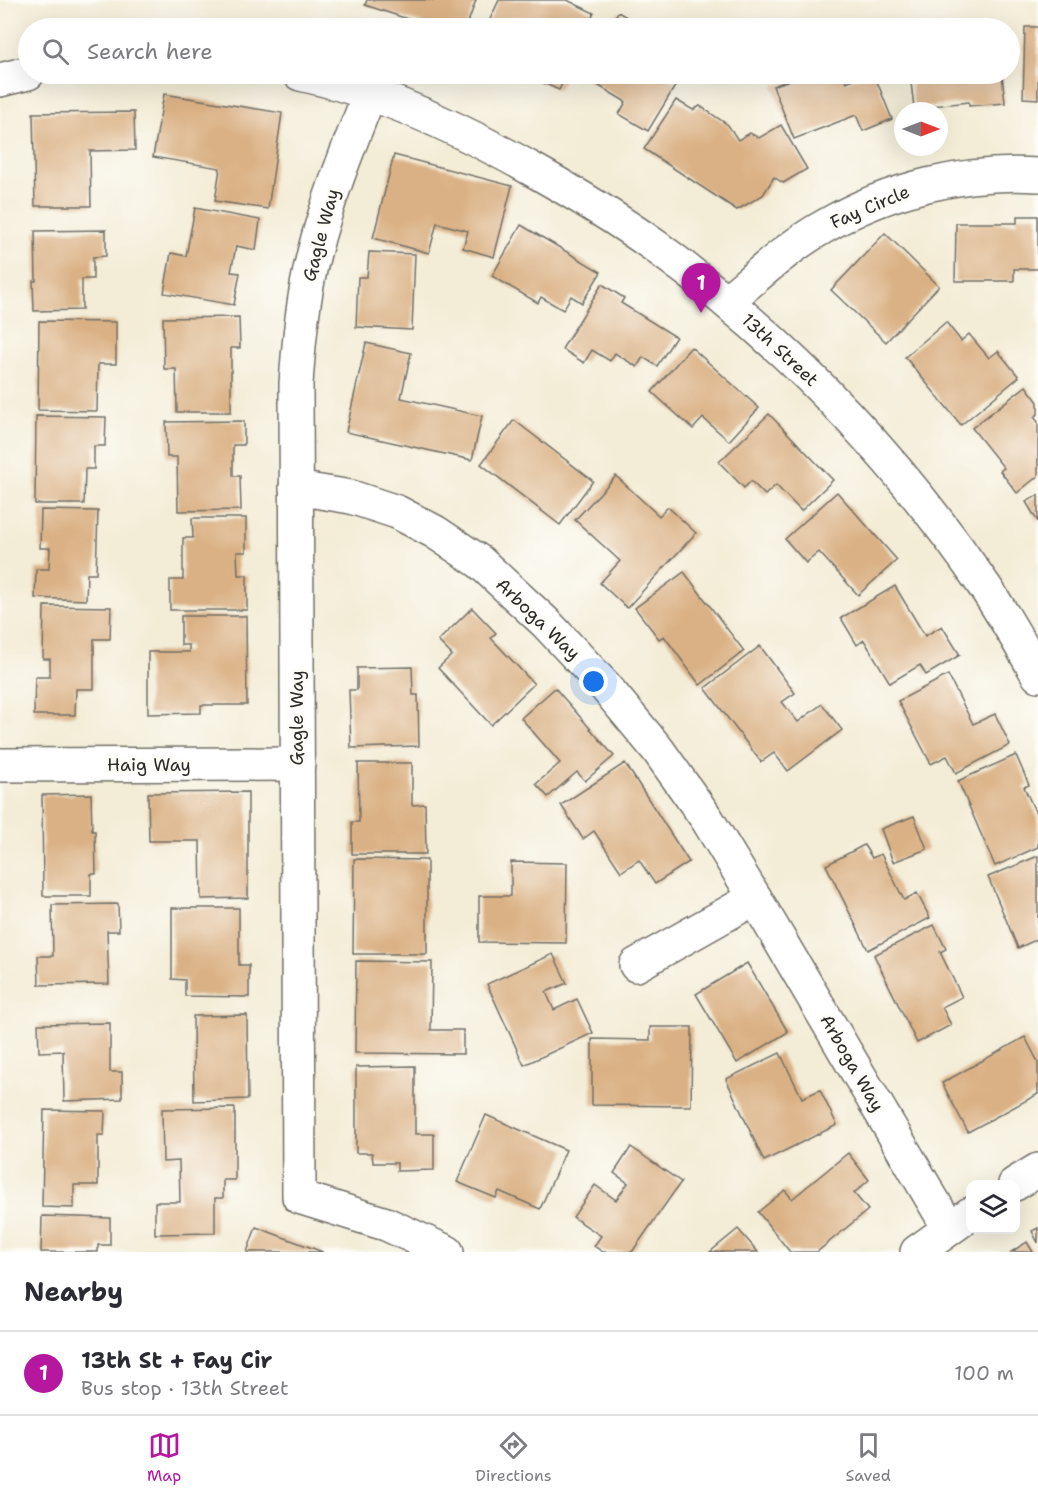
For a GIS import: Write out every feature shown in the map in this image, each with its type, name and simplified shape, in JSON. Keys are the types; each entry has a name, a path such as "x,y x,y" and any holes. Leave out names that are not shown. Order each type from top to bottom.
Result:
{"street":[{"path":"0,80 18,76"},
{"name":"13th Street","path":"337,84 370,93 400,105 499,151 578,196 654,246 727,302 811,377 874,444 932,514 986,588 1038,674"},
{"name":"Gagle Way","path":"370,93 333,186 313,254 301,325 296,384 299,1197 386,1224 447,1252"},
{"name":"Fay Circle","path":"727,302 788,251 826,225 879,200 928,184 973,177 1038,175"},
{"name":"Arboga Way","path":"296,488 351,497 397,512 435,532 480,562 546,623 604,684 658,750 707,819 960,1221"},
{"name":"Haig Way","path":"0,765 298,764"},
{"path":"636,965 755,898"},
{"path":"1020,1182 1038,1170"},
{"path":"917,1252 960,1221"}],"building":[{"path":"367,0 476,0 470,18 405,18 365,5"},
{"path":"499,0 567,0 594,13 592,18 491,18"},
{"path":"618,12 628,18 614,18"},
{"path":"1025,27 1038,27 1038,99 1023,98"},
{"path":"546,84 562,84 559,90"},
{"path":"596,84 676,84 648,131 619,114 626,102"},
{"path":"778,84 878,84 892,119 863,131 856,115 794,139 773,86"},
{"path":"911,84 1003,84 1005,103 969,106 969,102 948,104 948,102 913,102"},
{"path":"164,94 282,113 268,209 215,201 220,168 153,157"},
{"path":"676,100 693,110 700,106 728,125 738,140 750,133 759,138 781,125 807,169 783,183 774,177 763,195 737,210 644,149"},
{"path":"134,112 135,150 90,151 91,206 35,206 33,113"},
{"path":"394,155 512,186 494,257 463,248 468,231 437,223 429,253 373,238"},
{"path":"195,208 260,220 256,250 236,246 231,272 240,273 234,305 164,293 171,253 186,256"},
{"path":"1017,216 1038,216 1038,269 1014,269 1014,281 955,281 956,223 1017,223"},
{"path":"521,225 601,272 582,303 571,296 563,310 541,297 538,303 492,276"},
{"path":"106,230 106,256 93,257 93,279 82,279 82,310 34,311 35,231"},
{"path":"885,233 939,286 886,342 831,290"},
{"path":"369,252 415,254 412,330 356,327 358,277 367,277"},
{"path":"602,284 624,298 621,303 676,337 657,366 643,357 637,367 615,353 610,361 592,350 584,363 562,349"},
{"path":"239,317 240,348 231,348 231,412 177,412 176,369 164,369 163,318"},
{"path":"39,321 116,322 116,364 98,364 97,411 38,410"},
{"path":"946,322 961,341 969,334 989,358 998,351 1019,377 961,425 905,357"},
{"path":"366,343 411,353 401,398 482,416 472,460 346,432"},
{"path":"691,347 759,408 729,441 703,418 693,429 652,392"},
{"path":"1026,386 1038,402 1038,414 1034,417 1038,422 1038,476 1017,493 1000,471 1004,468 972,428"},
{"path":"769,414 833,480 801,511 776,485 765,495 751,481 744,488 719,462"},
{"path":"36,416 106,417 105,446 94,446 94,469 85,469 84,504 35,504"},
{"path":"514,420 593,481 560,525 481,464"},
{"path":"244,421 244,445 233,445 233,476 240,476 241,510 178,511 177,457 167,457 166,422"},
{"path":"616,476 659,516 668,507 696,533 627,608 600,583 620,561 575,520"},
{"path":"837,492 897,560 858,595 819,552 806,563 785,539"},
{"path":"1038,495 1038,522 1026,502"},
{"path":"41,510 98,511 96,574 87,574 86,600 35,598 36,569 49,569 50,548 40,548"},
{"path":"192,518 246,518 246,552 237,552 238,575 247,575 247,610 170,610 170,580 183,580 183,538 193,538"},
{"path":"684,572 744,651 700,685 664,636 659,639 635,608"},
{"path":"895,586 925,636 942,626 960,655 926,675 920,665 890,683 864,640 857,645 841,618"},
{"path":"44,606 111,607 110,639 94,639 94,689 76,689 75,715 34,715 35,677 50,677 50,659 43,659"},
{"path":"472,608 496,633 491,638 534,684 491,725 438,668 452,655 438,641"},
{"path":"181,616 246,616 247,705 201,705 201,713 148,714 148,652 189,652 189,645 181,645"},
{"path":"760,646 795,693 782,702 798,722 822,704 842,730 788,771 774,753 761,762 705,688"},
{"path":"412,667 413,695 418,695 419,746 351,748 349,690 357,690 357,668"},
{"path":"948,675 973,724 995,714 1010,745 956,773 947,756 931,764 898,701"},
{"path":"555,688 614,756 585,781 577,772 548,797 536,784 560,763 521,718"},
{"path":"1016,755 1029,785 1024,787 1038,818 1038,847 995,866 958,781"},
{"path":"358,763 412,763 412,805 425,804 426,854 352,854 352,822 359,822"},
{"path":"625,763 689,862 655,884 639,860 621,872 594,831 583,839 561,805"},
{"path":"248,792 248,898 201,899 200,841 149,841 148,793"},
{"path":"91,794 96,874 91,874 91,896 43,896 42,795"},
{"path":"914,816 927,849 893,862 881,829"},
{"path":"864,845 872,858 881,854 904,900 917,893 930,918 868,950 826,865"},
{"path":"1038,856 1038,939 1018,948 988,877"},
{"path":"354,859 427,860 427,954 353,954"},
{"path":"511,862 567,863 566,943 479,942 479,896 511,896"},
{"path":"118,904 119,931 107,931 109,984 39,985 38,956 53,956 52,905"},
{"path":"172,908 239,908 239,965 249,965 249,997 185,996 185,980 172,979"},
{"path":"934,925 946,949 940,952 962,997 942,1007 951,1025 917,1043 874,955"},
{"path":"553,954 567,983 546,992 554,1010 577,999 593,1033 524,1065 487,984"},
{"path":"356,961 432,962 431,1030 463,1030 463,1054 355,1053"},
{"path":"747,963 788,1032 737,1063 696,994"},
{"path":"247,1015 248,1099 194,1101 193,1016"},
{"path":"110,1023 110,1072 122,1072 122,1099 64,1101 63,1051 39,1052 38,1024"},
{"path":"650,1027 692,1027 691,1106 592,1105 592,1039 650,1040"},
{"path":"1025,1037 1038,1062 1038,1094 968,1132 942,1083"},
{"path":"780,1053 802,1098 820,1090 837,1125 764,1161 726,1079"},
{"path":"415,1066 415,1134 434,1134 434,1170 397,1171 397,1163 373,1163 372,1153 356,1153 356,1067"},
{"path":"235,1108 235,1180 223,1180 223,1198 215,1198 215,1233 155,1234 155,1202 180,1202 179,1161 163,1162 162,1109"},
{"path":"44,1110 105,1111 104,1135 98,1135 98,1185 74,1185 74,1208 42,1207"},
{"path":"486,1115 566,1150 540,1209 499,1191 496,1198 457,1182"},
{"path":"631,1147 681,1182 632,1252 603,1252 594,1246 601,1236 573,1217 595,1185 616,1200 628,1183 614,1173"},
{"path":"848,1153 869,1180 854,1193 868,1210 817,1252 790,1252 758,1212 785,1190 792,1199"},
{"path":"42,1216 110,1218 110,1245 98,1245 98,1252 41,1252"},
{"path":"256,1227 323,1252 247,1252"},
{"path":"1038,1228 1038,1243 1032,1231"},
{"path":"738,1229 758,1252 710,1252"},
{"path":"1027,1242 1033,1252 1011,1252"}],"place":[{"name":"13th St + Fay Cir","path":"701,313"}]}
